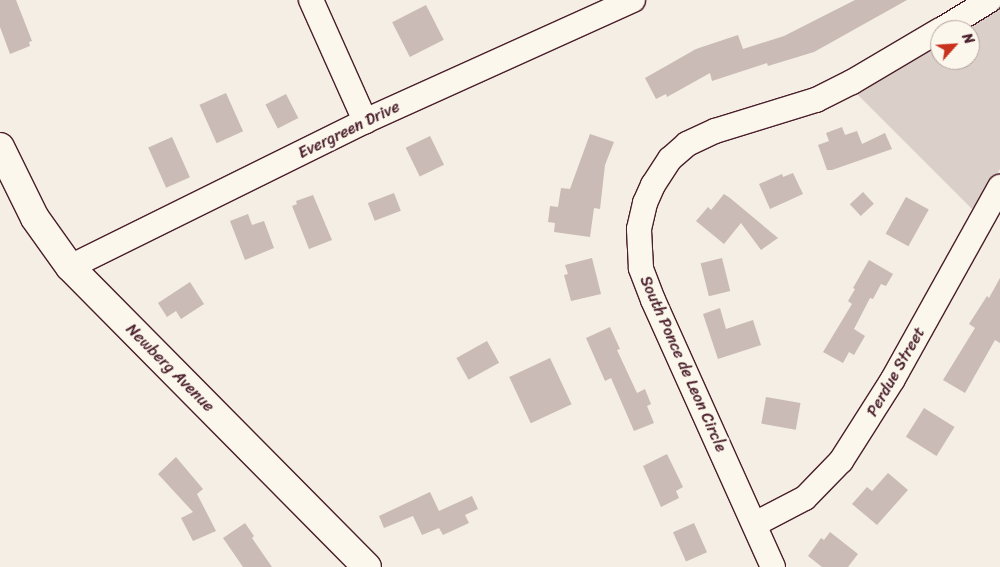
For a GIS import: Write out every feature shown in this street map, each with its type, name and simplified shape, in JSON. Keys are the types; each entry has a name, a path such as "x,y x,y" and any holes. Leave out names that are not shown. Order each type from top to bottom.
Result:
{"street":[{"path":"312,0 365,122"},
{"name":"Evergreen Drive","path":"70,267 365,122 632,0"},
{"name":"South Ponce de Leon Circle","path":"957,20 990,0"},
{"name":"South Ponce de Leon Circle","path":"773,567 654,300 642,268 639,229 645,203 653,185 670,159 687,144 714,131 816,100 852,82 930,36"},
{"name":"Newberg Avenue","path":"0,147 34,218 70,267 367,567"},
{"name":"Perdue Street","path":"755,524 805,498 841,461 893,379 1000,187"}],"shaded area":[{"path":"1000,0 1000,169 974,211 855,92 930,43 930,70 980,70 980,20 968,20"}],"building":[{"path":"0,0 16,0 32,41 29,42 30,46 10,54 0,27"},
{"path":"855,0 907,0 814,52 768,66 767,63 712,81 710,73 667,97 666,94 656,99 645,78 696,49 738,35 743,49 784,36"},
{"path":"426,5 444,40 410,57 392,22"},
{"path":"226,93 243,131 217,143 200,105"},
{"path":"286,94 298,118 278,128 266,104"},
{"path":"842,127 845,135 857,131 862,144 885,133 892,149 832,170 827,170 818,145 829,141 826,133"},
{"path":"590,134 614,142 605,165 600,209 594,208 590,237 554,232 555,223 548,222 550,206 558,207 561,188 570,189"},
{"path":"430,136 444,165 420,177 406,148"},
{"path":"172,137 190,177 166,188 148,148"},
{"path":"793,173 803,194 770,209 759,184 782,174 783,177"},
{"path":"863,192 874,204 861,216 850,204"},
{"path":"394,193 401,211 375,221 368,203"},
{"path":"724,194 778,238 761,250 741,223 724,244 696,221 708,207 711,210"},
{"path":"313,195 332,240 309,249 292,206 297,204 296,201"},
{"path":"906,197 929,210 908,246 886,234"},
{"path":"248,214 252,225 264,221 274,248 245,260 230,221"},
{"path":"592,258 601,294 571,301 564,275 568,274 565,265"},
{"path":"722,258 730,291 709,296 701,263"},
{"path":"869,260 893,274 886,286 881,284 873,299 870,298 854,329 865,336 854,355 849,352 843,363 823,352 852,304 848,301 855,289 853,288"},
{"path":"1000,278 1000,343 995,340 965,393 943,380 975,328 969,324 987,296 989,298"},
{"path":"190,282 204,304 181,319 176,311 167,317 158,303"},
{"path":"720,308 726,329 753,320 761,345 718,359 703,314"},
{"path":"610,327 620,349 617,350 637,393 645,389 651,404 647,406 654,423 634,431 611,378 605,381 586,338"},
{"path":"487,341 499,363 469,380 456,358"},
{"path":"550,358 572,404 531,423 509,377"},
{"path":"766,397 800,403 796,430 761,424"},
{"path":"924,408 955,427 937,456 906,437"},
{"path":"667,454 683,487 676,491 679,498 661,507 643,466"},
{"path":"176,457 203,489 197,494 216,531 193,541 181,518 193,512 158,474"},
{"path":"888,473 908,490 877,525 852,504 867,487 872,491"},
{"path":"430,492 439,511 472,496 478,509 465,515 469,523 443,535 439,528 422,535 413,516 384,528 379,516"},
{"path":"245,523 254,536 252,538 272,567 243,567 223,538"},
{"path":"694,523 707,552 686,562 673,532"},
{"path":"830,532 858,554 848,567 822,567 808,556 821,538 824,540"}]}
